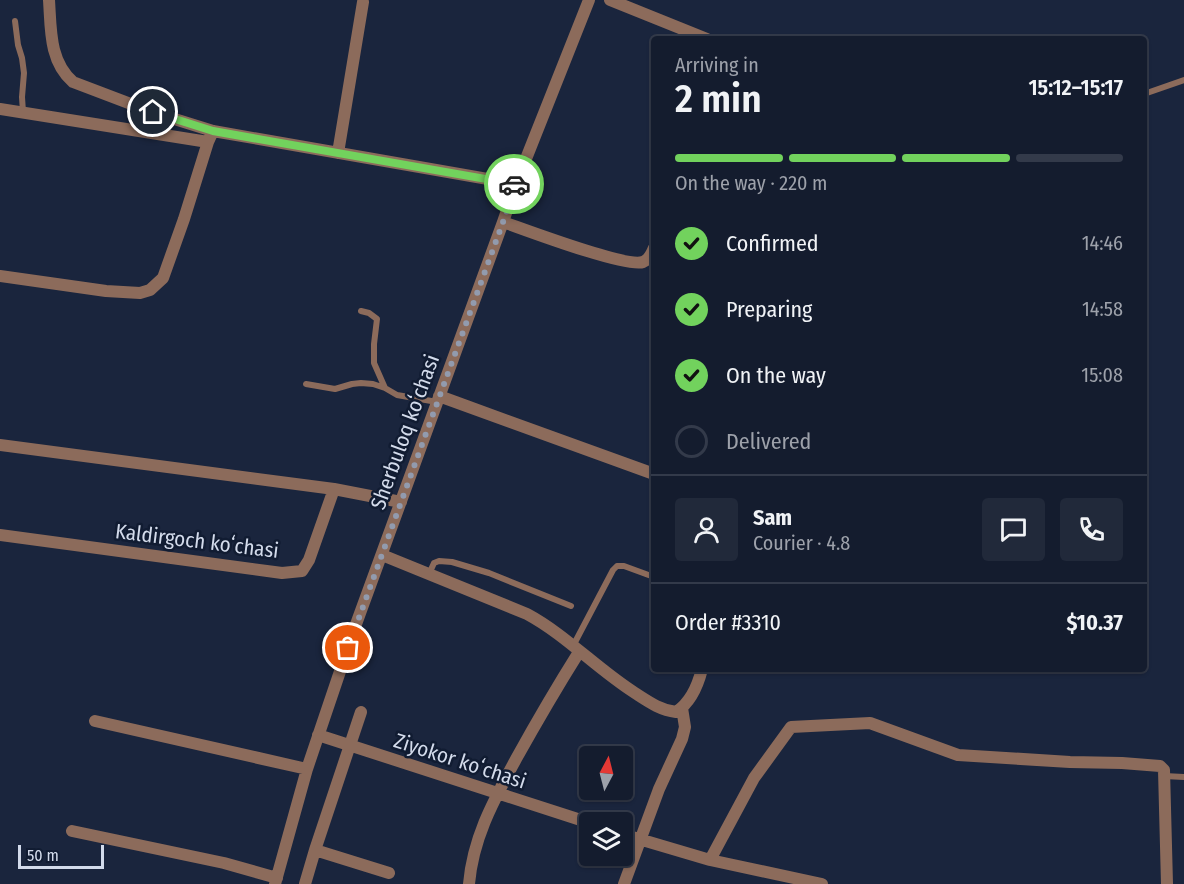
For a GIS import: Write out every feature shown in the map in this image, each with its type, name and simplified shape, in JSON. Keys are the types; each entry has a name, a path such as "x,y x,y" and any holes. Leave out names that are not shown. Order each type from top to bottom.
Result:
{"street":[{"path":"49,0 55,56 64,74 73,82 210,136"},
{"name":"Sherbuloq koʻchasi","path":"276,881 318,735 516,184 589,0"},
{"path":"610,0 699,36"},
{"path":"338,153 363,2"},
{"path":"0,109 338,153 516,184"},
{"path":"0,276 106,291 150,290 163,278 210,136"},
{"path":"503,222 625,261 641,262 651,255"},
{"path":"438,399 651,473"},
{"path":"0,446 334,489 401,502"},
{"name":"Kaldirgoch koʻchasi","path":"0,535 282,573 302,571 309,560 334,489"},
{"path":"382,555 527,614 545,624 600,669 659,708 676,712 682,708 690,699 701,672"},
{"path":"469,884 472,861 481,827 497,793 576,649"},
{"path":"624,884 659,789 682,739 685,727 682,708"},
{"path":"305,884 361,712"},
{"path":"95,721 307,769"},
{"path":"710,860 754,778 791,727 870,723 958,755 1160,766 1164,770 1167,884"},
{"name":"Ziyokor koʻchasi","path":"318,735 579,819"},
{"path":"72,831 224,863 276,881"},
{"path":"633,838 786,881 822,884"},
{"path":"315,850 389,873"}],"lane":[{"path":"15,21 24,73 23,113"},
{"path":"1147,93 1184,80"},
{"path":"361,311 377,319 374,363 385,388"},
{"path":"306,384 335,389 352,384 372,384 397,394 438,399"},
{"path":"429,574 434,563 452,562 489,573 571,606"},
{"path":"576,649 613,570 617,566 624,566 651,576"},
{"path":"1164,776 1184,777"}],"way so far":[{"path":"348,648 503,222 516,184 514,184"}],"route":[{"path":"153,112 213,131 514,184"}]}
